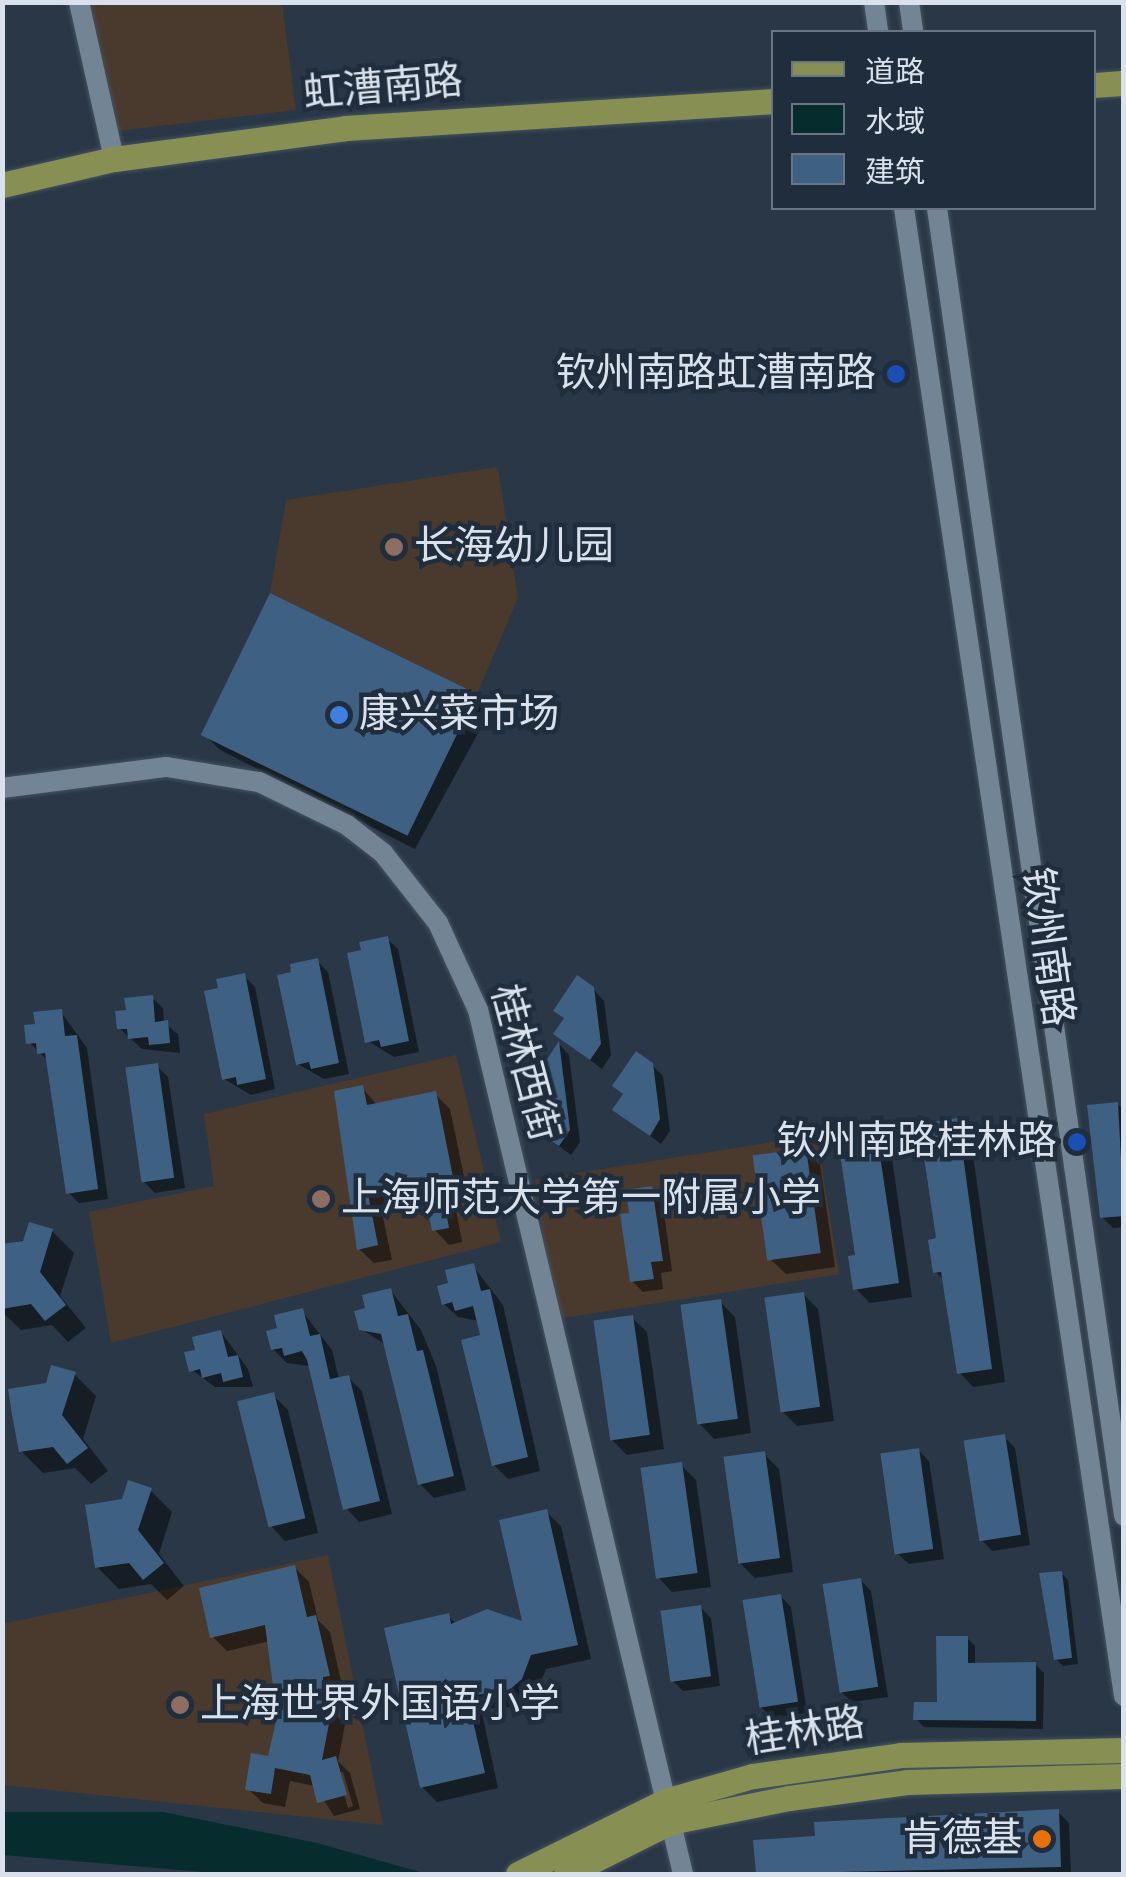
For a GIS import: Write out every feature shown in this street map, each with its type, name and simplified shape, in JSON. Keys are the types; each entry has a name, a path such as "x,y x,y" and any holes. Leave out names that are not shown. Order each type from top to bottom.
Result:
{"main road":[{"path":"1096,85 1124,83"},
{"name":"虹漕南路","path":"2,185 114,159 365,126 771,101"},
{"name":"桂林路","path":"518,1874 668,1811 784,1770 900,1755 1124,1750"},
{"name":"桂林路","path":"566,1874 668,1811 907,1782 1124,1776"}],"street":[{"path":"79,2 114,159"},
{"path":"874,2 878,30"},
{"path":"908,2 913,30"},
{"name":"钦州南路","path":"904,210 1124,1696"},
{"name":"钦州南路","path":"937,210 1124,1516"},
{"name":"桂林西街","path":"2,788 167,767 259,782 347,825 382,853 438,924 478,1010 683,1874"}],"shaded area":[{"path":"89,3 282,3 296,110 117,131"},
{"name":"长海幼儿园","path":"498,467 518,598 477,694 270,593 286,500"},
{"name":"上海师范大学第一附属小学","path":"456,1055 501,1242 111,1343 89,1212 214,1186 204,1114"},
{"path":"817,1135 839,1274 557,1319 535,1180"},
{"name":"上海世界外国语小学","path":"328,1555 383,1825 3,1785 2,1624"}],"water":[{"path":"2,1812 163,1812 317,1843 427,1874 228,1874 3,1855"}],"building":[{"name":"康兴菜市场","path":"270,593 477,694 407,836 201,735"},
{"path":"388,936 409,1041 381,1047 379,1040 365,1043 347,953 361,950 359,942"},
{"path":"318,958 339,1063 311,1069 309,1062 296,1065 277,975 291,972 290,964"},
{"path":"245,973 266,1079 237,1085 236,1077 222,1080 204,991 218,988 216,979"},
{"path":"577,975 594,987 601,1044 590,1060 553,1034 564,1018 553,1011"},
{"path":"153,995 155,1022 168,1020 170,1043 149,1045 148,1037 128,1039 127,1029 117,1029 115,1011 126,1010 124,998"},
{"path":"62,1009 65,1036 77,1035 98,1189 66,1194 45,1053 37,1054 36,1043 26,1044 24,1025 35,1024 33,1012"},
{"path":"559,1041 570,1130 559,1146 522,1121 533,1104 522,1097"},
{"path":"636,1051 653,1063 660,1119 650,1136 612,1110 623,1094 612,1086"},
{"path":"158,1063 174,1178 141,1182 125,1068"},
{"path":"363,1085 367,1105 436,1091 453,1177 440,1179 449,1228 432,1231 423,1183 368,1194 378,1245 357,1250 334,1091"},
{"path":"1118,1102 1124,1216 1100,1218 1087,1105"},
{"path":"958,1118 992,1369 957,1374 941,1272 933,1273 928,1240 936,1238 919,1124"},
{"path":"877,1135 899,1283 853,1290 848,1256 855,1255 838,1140"},
{"path":"806,1148 821,1253 767,1260 753,1156"},
{"path":"652,1186 663,1261 651,1262 654,1279 630,1282 620,1214 629,1213 626,1190"},
{"path":"29,1222 53,1229 40,1272 66,1305 45,1321 31,1304 2,1309 2,1244 23,1241"},
{"path":"474,1263 481,1291 490,1289 528,1457 492,1466 461,1340 480,1335 473,1306 455,1311 452,1302 442,1305 437,1286 448,1283 445,1270"},
{"path":"391,1288 398,1316 408,1314 417,1351 423,1350 454,1476 418,1485 381,1334 359,1330 354,1311 365,1308 362,1295"},
{"path":"804,1292 820,1407 781,1412 764,1298"},
{"path":"721,1299 738,1419 697,1425 680,1305"},
{"path":"303,1308 310,1336 320,1334 330,1379 349,1375 380,1501 343,1510 307,1360 302,1351 284,1356 282,1348 271,1350 266,1331 277,1328 274,1315"},
{"path":"633,1315 650,1435 610,1440 593,1321"},
{"path":"221,1330 228,1357 238,1355 243,1377 223,1382 221,1373 202,1378 200,1369 189,1372 184,1352 195,1350 192,1337"},
{"path":"51,1365 76,1372 62,1415 88,1448 67,1464 53,1447 19,1452 12,1415 8,1389 46,1383"},
{"path":"274,1392 305,1518 269,1527 237,1401"},
{"path":"1005,1434 1021,1535 979,1541 964,1441"},
{"path":"919,1448 933,1549 895,1554 880,1453"},
{"path":"765,1451 780,1558 738,1564 723,1457"},
{"path":"682,1462 698,1573 656,1579 640,1468"},
{"path":"128,1480 152,1488 138,1530 164,1563 143,1580 129,1563 95,1568 85,1505 122,1499"},
{"path":"547,1509 578,1645 531,1655 522,1679 506,1693 467,1695 485,1773 420,1788 384,1628 449,1613 451,1624 487,1609 522,1621 499,1520"},
{"path":"295,1565 307,1617 316,1615 330,1676 323,1677 324,1706 332,1708 322,1760 336,1756 347,1795 317,1803 310,1775 275,1768 271,1794 245,1790 251,1753 268,1756 277,1717 265,1625 210,1638 199,1588"},
{"path":"1062,1571 1072,1658 1054,1660 1039,1573"},
{"path":"861,1578 878,1687 840,1693 822,1584"},
{"path":"781,1594 798,1702 760,1708 742,1600"},
{"path":"701,1605 711,1676 670,1682 660,1611"},
{"path":"936,1636 968,1636 968,1663 1036,1662 1036,1721 913,1720 914,1702 937,1702"},
{"path":"1059,1809 1061,1867 756,1874 753,1840 815,1836 814,1822"}],"place":[{"name":"钦州南路虹漕南路","path":"896,374"},
{"name":"长海幼儿园","path":"394,547"},
{"name":"康兴菜市场","path":"339,715"},
{"name":"钦州南路桂林路","path":"1077,1142"},
{"name":"上海师范大学第一附属小学","path":"321,1199"},
{"name":"上海世界外国语小学","path":"180,1705"},
{"name":"肯德基","path":"1042,1839"}]}
